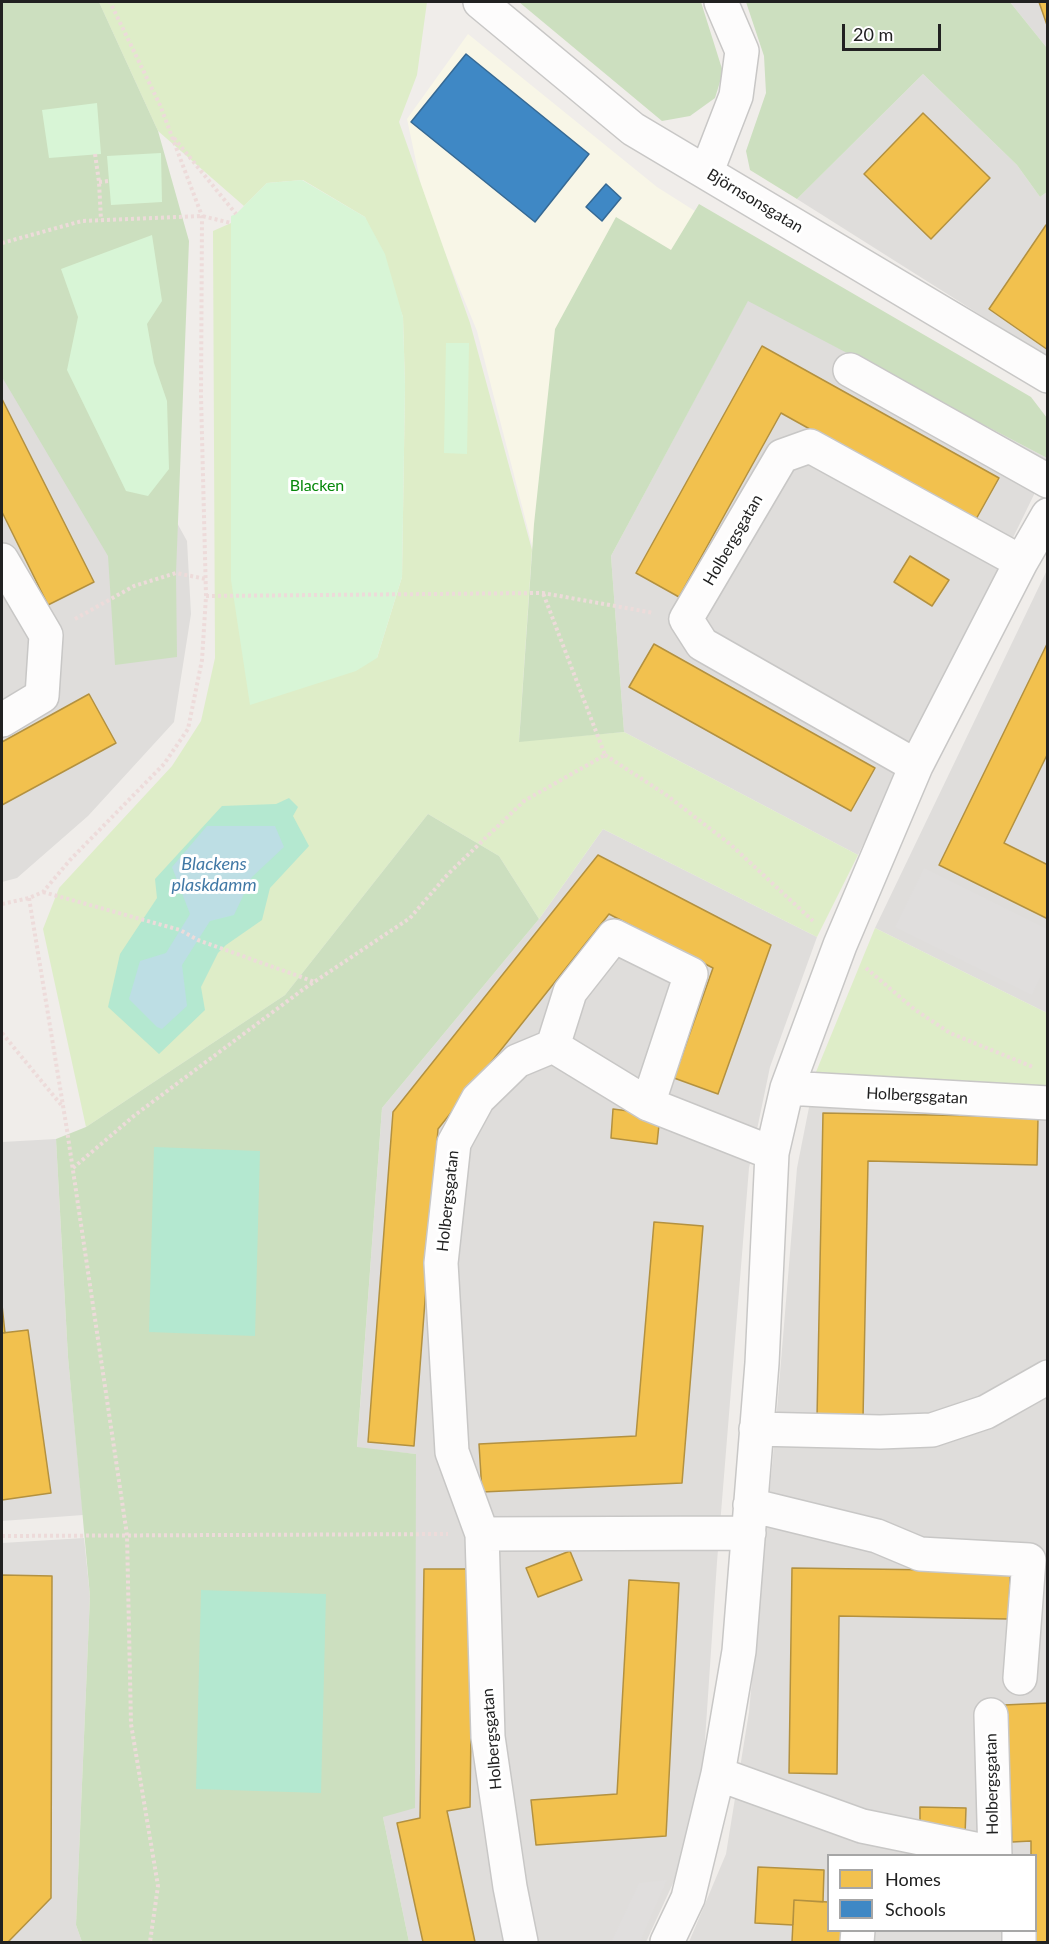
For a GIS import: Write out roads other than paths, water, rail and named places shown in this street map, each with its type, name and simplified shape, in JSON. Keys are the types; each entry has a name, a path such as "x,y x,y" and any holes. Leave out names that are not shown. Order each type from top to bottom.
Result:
{"street":[{"name":"Björnsonsgatan","path":"480,2 633,129 707,171 1047,376"},
{"path":"707,171 736,96 742,51 722,2"},
{"path":"850,370 1047,481"},
{"name":"Holbergsgatan","path":"916,766 702,644 686,619 783,456 810,446 1021,562"},
{"path":"667,1942 688,1899 718,1774 739,1651 762,1362 772,1153 787,1088 840,945 916,766 1047,515"},
{"path":"2,560 46,635 42,696 2,720"},
{"path":"648,1104 691,974 614,936 570,992 553,1046 648,1104 772,1153"},
{"name":"Holbergsgatan","path":"521,1942 510,1887 488,1737 482,1534 452,1452 441,1263 454,1143 478,1099 518,1061 553,1046"},
{"name":"Holbergsgatan","path":"787,1088 1047,1103"},
{"path":"756,1430 880,1432 932,1430 986,1412 1047,1377"},
{"path":"482,1534 749,1519 877,1536 920,1554 1029,1560 1020,1678"},
{"name":"Holbergsgatan","path":"718,1774 861,1841 994,1854 991,1715"}],"water":[{"name":"Blackens plaskdamm","path":"207,826 275,826 284,847 252,877 234,915 210,921 182,965 187,1006 162,1029 157,1027 129,999 140,961 166,953 190,914 172,867"}],"park label":[{"name":"Blacken","path":"317,486"}]}
